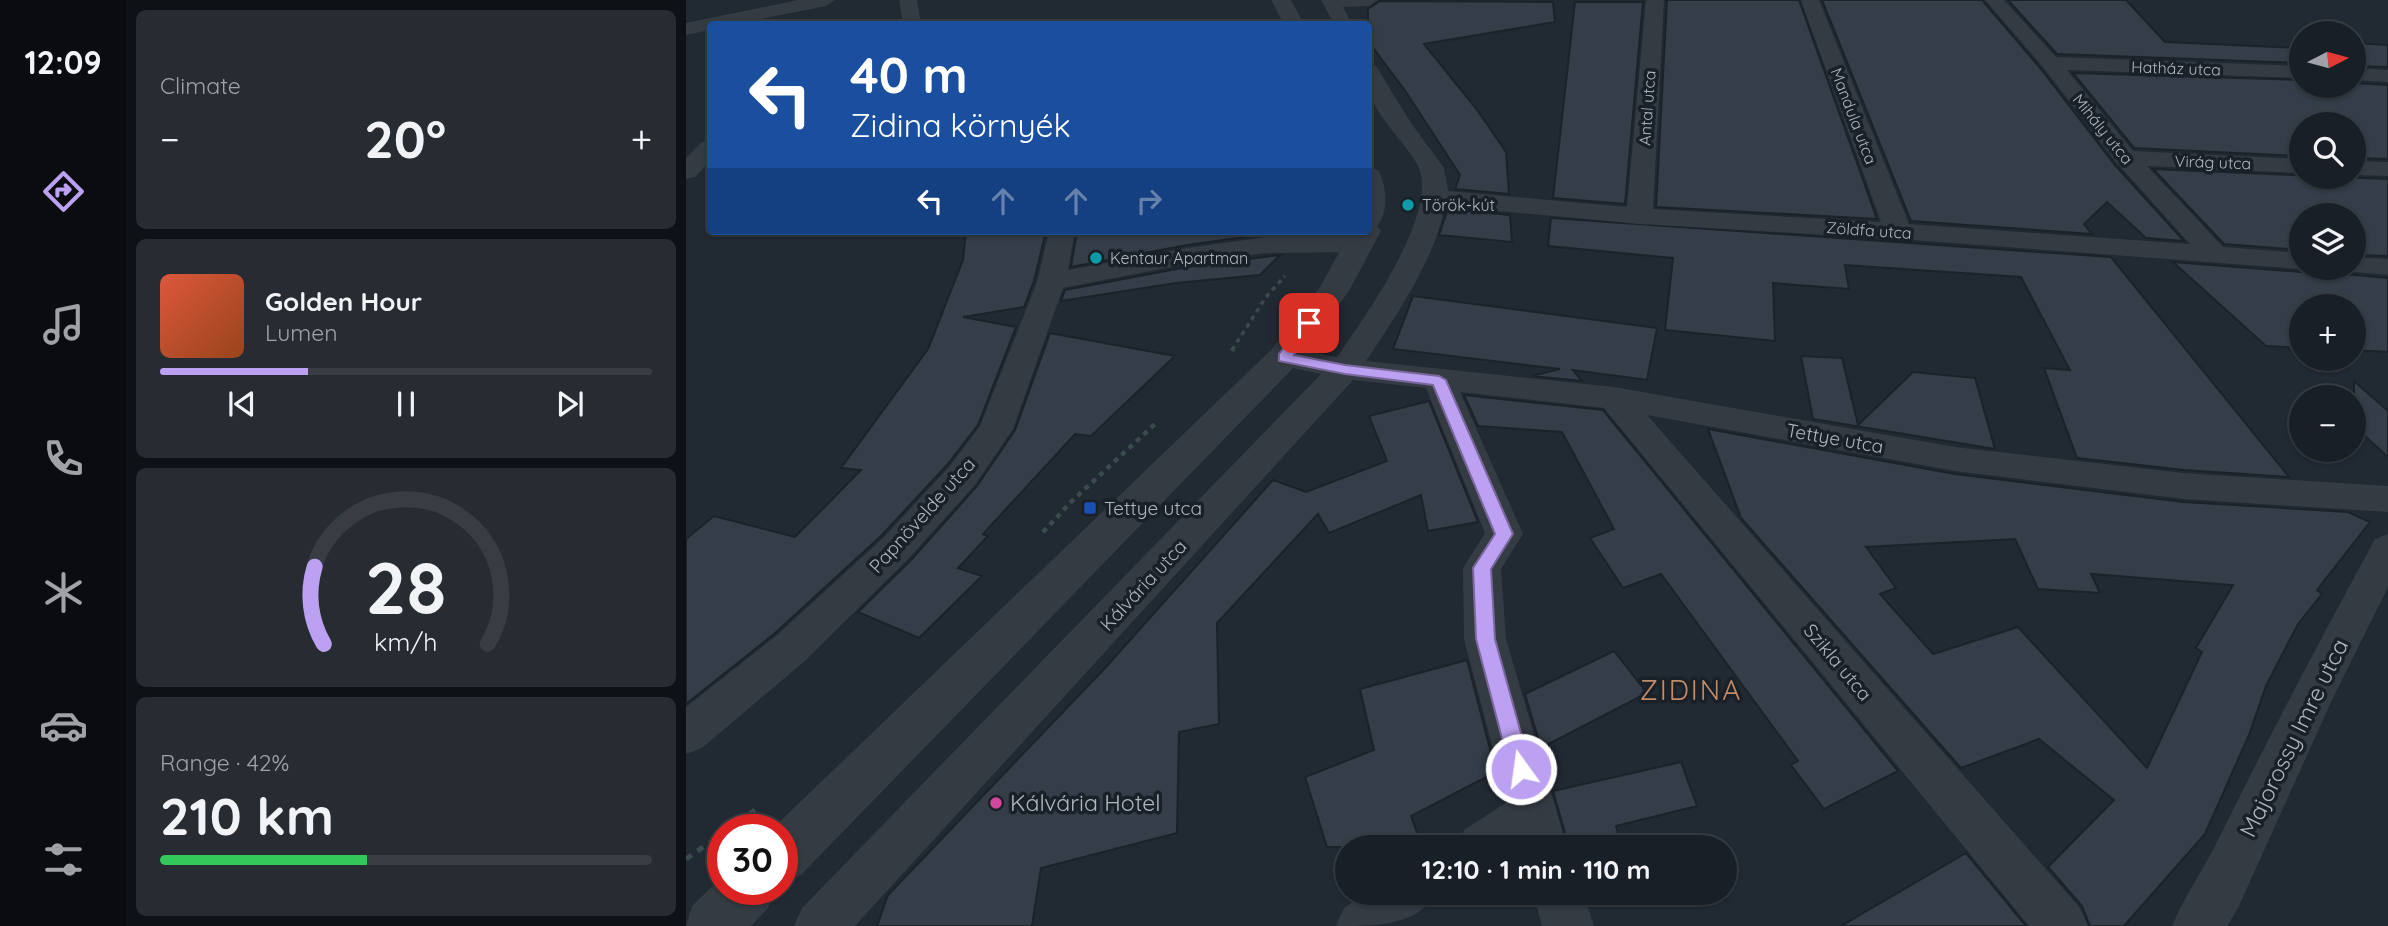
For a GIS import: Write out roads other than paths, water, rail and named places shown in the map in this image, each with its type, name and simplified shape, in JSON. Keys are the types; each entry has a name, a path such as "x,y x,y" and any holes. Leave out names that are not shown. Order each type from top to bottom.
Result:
{"street":[{"path":"725,21 826,0"},
{"path":"908,0 912,21"},
{"path":"1281,0 1292,21"},
{"path":"1339,7 1369,0"},
{"name":"Antal utca","path":"1639,216 1655,0"},
{"name":"Mandula utca","path":"1810,0 1898,231"},
{"name":"Mihály utca","path":"1994,0 2050,63 2126,158 2215,255"},
{"path":"686,29 707,25"},
{"name":"Hatház utca","path":"2050,63 2289,72"},
{"path":"2366,75 2388,76"},
{"path":"1372,78 1401,127 1434,174 1437,198"},
{"path":"686,172 707,150"},
{"name":"Virág utca","path":"2126,158 2289,165"},
{"path":"2366,168 2388,169"},
{"name":"Zöldfa utca","path":"1437,198 1639,216 1898,231 2289,260"},
{"name":"Kálvária utca","path":"821,926 1345,369 1404,278 1437,198"},
{"name":"Papnövelde utca","path":"686,734 791,648 896,548 962,476 996,429 1051,282 1061,235"},
{"path":"1051,282 1187,256 1336,235"},
{"path":"798,840 1284,357 1334,289 1363,235"},
{"path":"2366,266 2388,267"},
{"name":"Tettye utca","path":"1284,357 1345,369 1614,398 1955,459 2183,486 2388,499"},
{"path":"1439,380 1504,534 1482,568 1485,639 1538,830"},
{"name":"Szikla utca","path":"1614,398 2062,926"},
{"name":"Majorossy Imre utca","path":"2198,926 2220,890 2313,693 2388,548"},
{"path":"712,926 733,905"},
{"path":"1362,926 1393,905"},
{"path":"1562,905 1568,926"}],"place":[{"name":"Török-kút","path":"1408,205"},
{"name":"Kentaur Apartman","path":"1096,258"},
{"name":"Tettye utca","path":"1090,508"},
{"name":"Kálvária Hotel","path":"996,803"}],"district":[{"name":"ZIDINA","path":"1691,690"}]}
